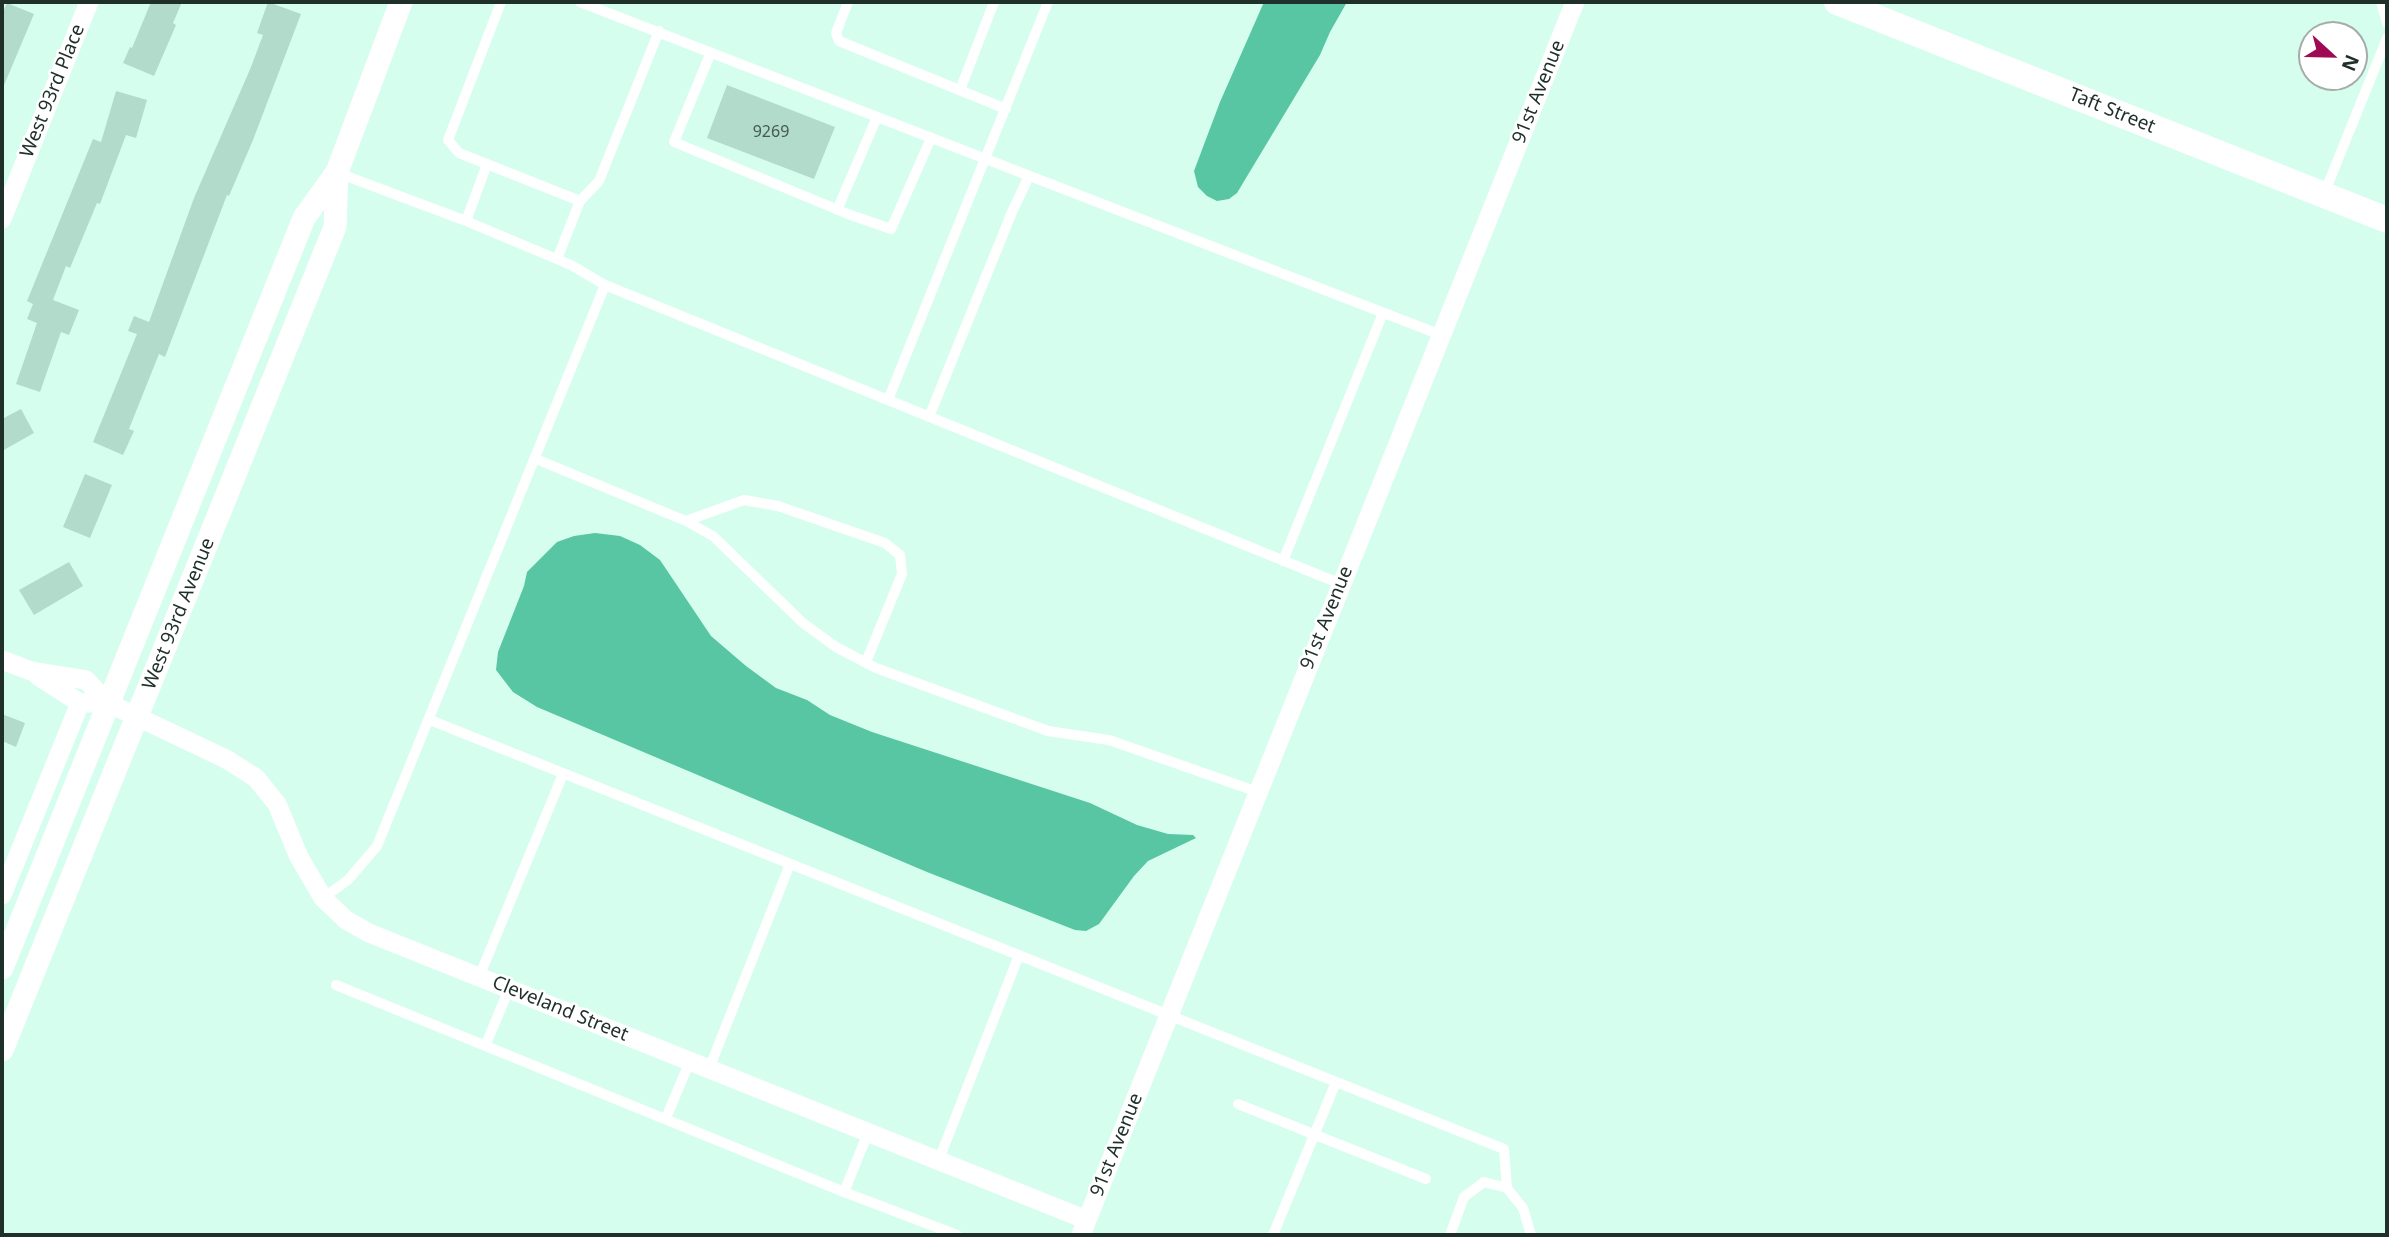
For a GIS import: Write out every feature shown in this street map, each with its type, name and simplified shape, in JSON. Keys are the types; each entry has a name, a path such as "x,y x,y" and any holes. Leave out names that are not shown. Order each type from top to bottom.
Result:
{"main road":[{"name":"Taft Street","path":"1837,2 2387,220"}],"street":[{"name":"West 93rd Place","path":"2,219 89,2"},
{"name":"West 93rd Avenue","path":"2,968 304,218 337,172 401,2"},
{"name":"91st Avenue","path":"1084,1228 1576,2"},
{"name":"West 93rd Avenue","path":"2,1050 335,227 337,172"},
{"name":"Cleveland Street","path":"2,660 32,671 86,680 108,703 226,759 256,778 277,804 299,857 323,898 346,920 369,933 868,1133 1084,1228"},
{"name":"Cleveland Street","path":"32,671 79,703 108,703"},
{"path":"2,895 79,703"}],"lane":[{"path":"501,2 448,140 459,153 580,201"},
{"path":"580,2 1441,335"},
{"path":"848,2 836,33 839,41 1006,109"},
{"path":"960,90 994,2"},
{"path":"888,400 1048,2"},
{"path":"2381,2 2387,23"},
{"path":"557,259 580,201 599,181 659,31"},
{"path":"2324,194 2387,38"},
{"path":"711,52 674,142 837,209 891,229 931,138"},
{"path":"837,209 877,117"},
{"path":"466,220 487,164"},
{"path":"337,172 466,220 557,259 605,285 1341,584"},
{"path":"929,417 1029,176"},
{"path":"323,898 348,880 377,846 605,285"},
{"path":"1283,561 1383,313"},
{"path":"536,459 686,521 713,536 803,622 836,648 866,662 1048,731 1109,740 1258,792"},
{"path":"686,521 744,500 778,506 885,543 900,555 902,574 866,662"},
{"path":"430,720 1504,1149 1507,1188 1523,1208 1531,1235"},
{"path":"479,977 563,774"},
{"path":"709,1069 790,864"},
{"path":"938,1162 1019,955"},
{"path":"336,985 844,1192 957,1235"},
{"path":"486,1044 509,989"},
{"path":"666,1118 690,1061"},
{"path":"1273,1235 1336,1082"},
{"path":"1238,1104 1426,1179"},
{"path":"844,1192 868,1133"},
{"path":"1450,1235 1464,1197 1483,1182 1507,1188"}],"shaded area":[{"path":"1264,2 1347,2 1320,55 1237,193 1229,199 1217,201 1198,187 1194,171 1220,102"},
{"path":"595,533 620,536 640,545 660,560 711,636 776,688 872,732 1090,803 1137,825 1168,834 1193,835 1196,838 1148,861 1099,924 1086,931 1075,930 927,872 537,707 513,692 496,670 498,652 527,572 557,542"}],"building":[{"path":"151,2 182,2 173,23 176,25 154,76 123,63"},
{"path":"268,2 301,14 165,357 159,354 129,429 134,431 123,455 93,442 137,334 128,331 134,316 149,322 194,198 263,35 257,33"},
{"path":"7,3 34,14 2,90 2,14"},
{"path":"727,85 835,127 814,179 707,138"},
{"path":"116,91 147,100 136,138 126,135 100,204 97,203 70,268 66,266 53,300 79,310 69,335 61,332 40,392 16,384 37,323 27,319 33,304 27,301 93,139 101,142"},
{"path":"21,409 34,433 2,451 2,419"},
{"path":"85,474 112,485 90,538 63,527"},
{"path":"69,562 83,586 34,615 19,590"},
{"path":"2,714 25,723 16,747 2,741"}]}
